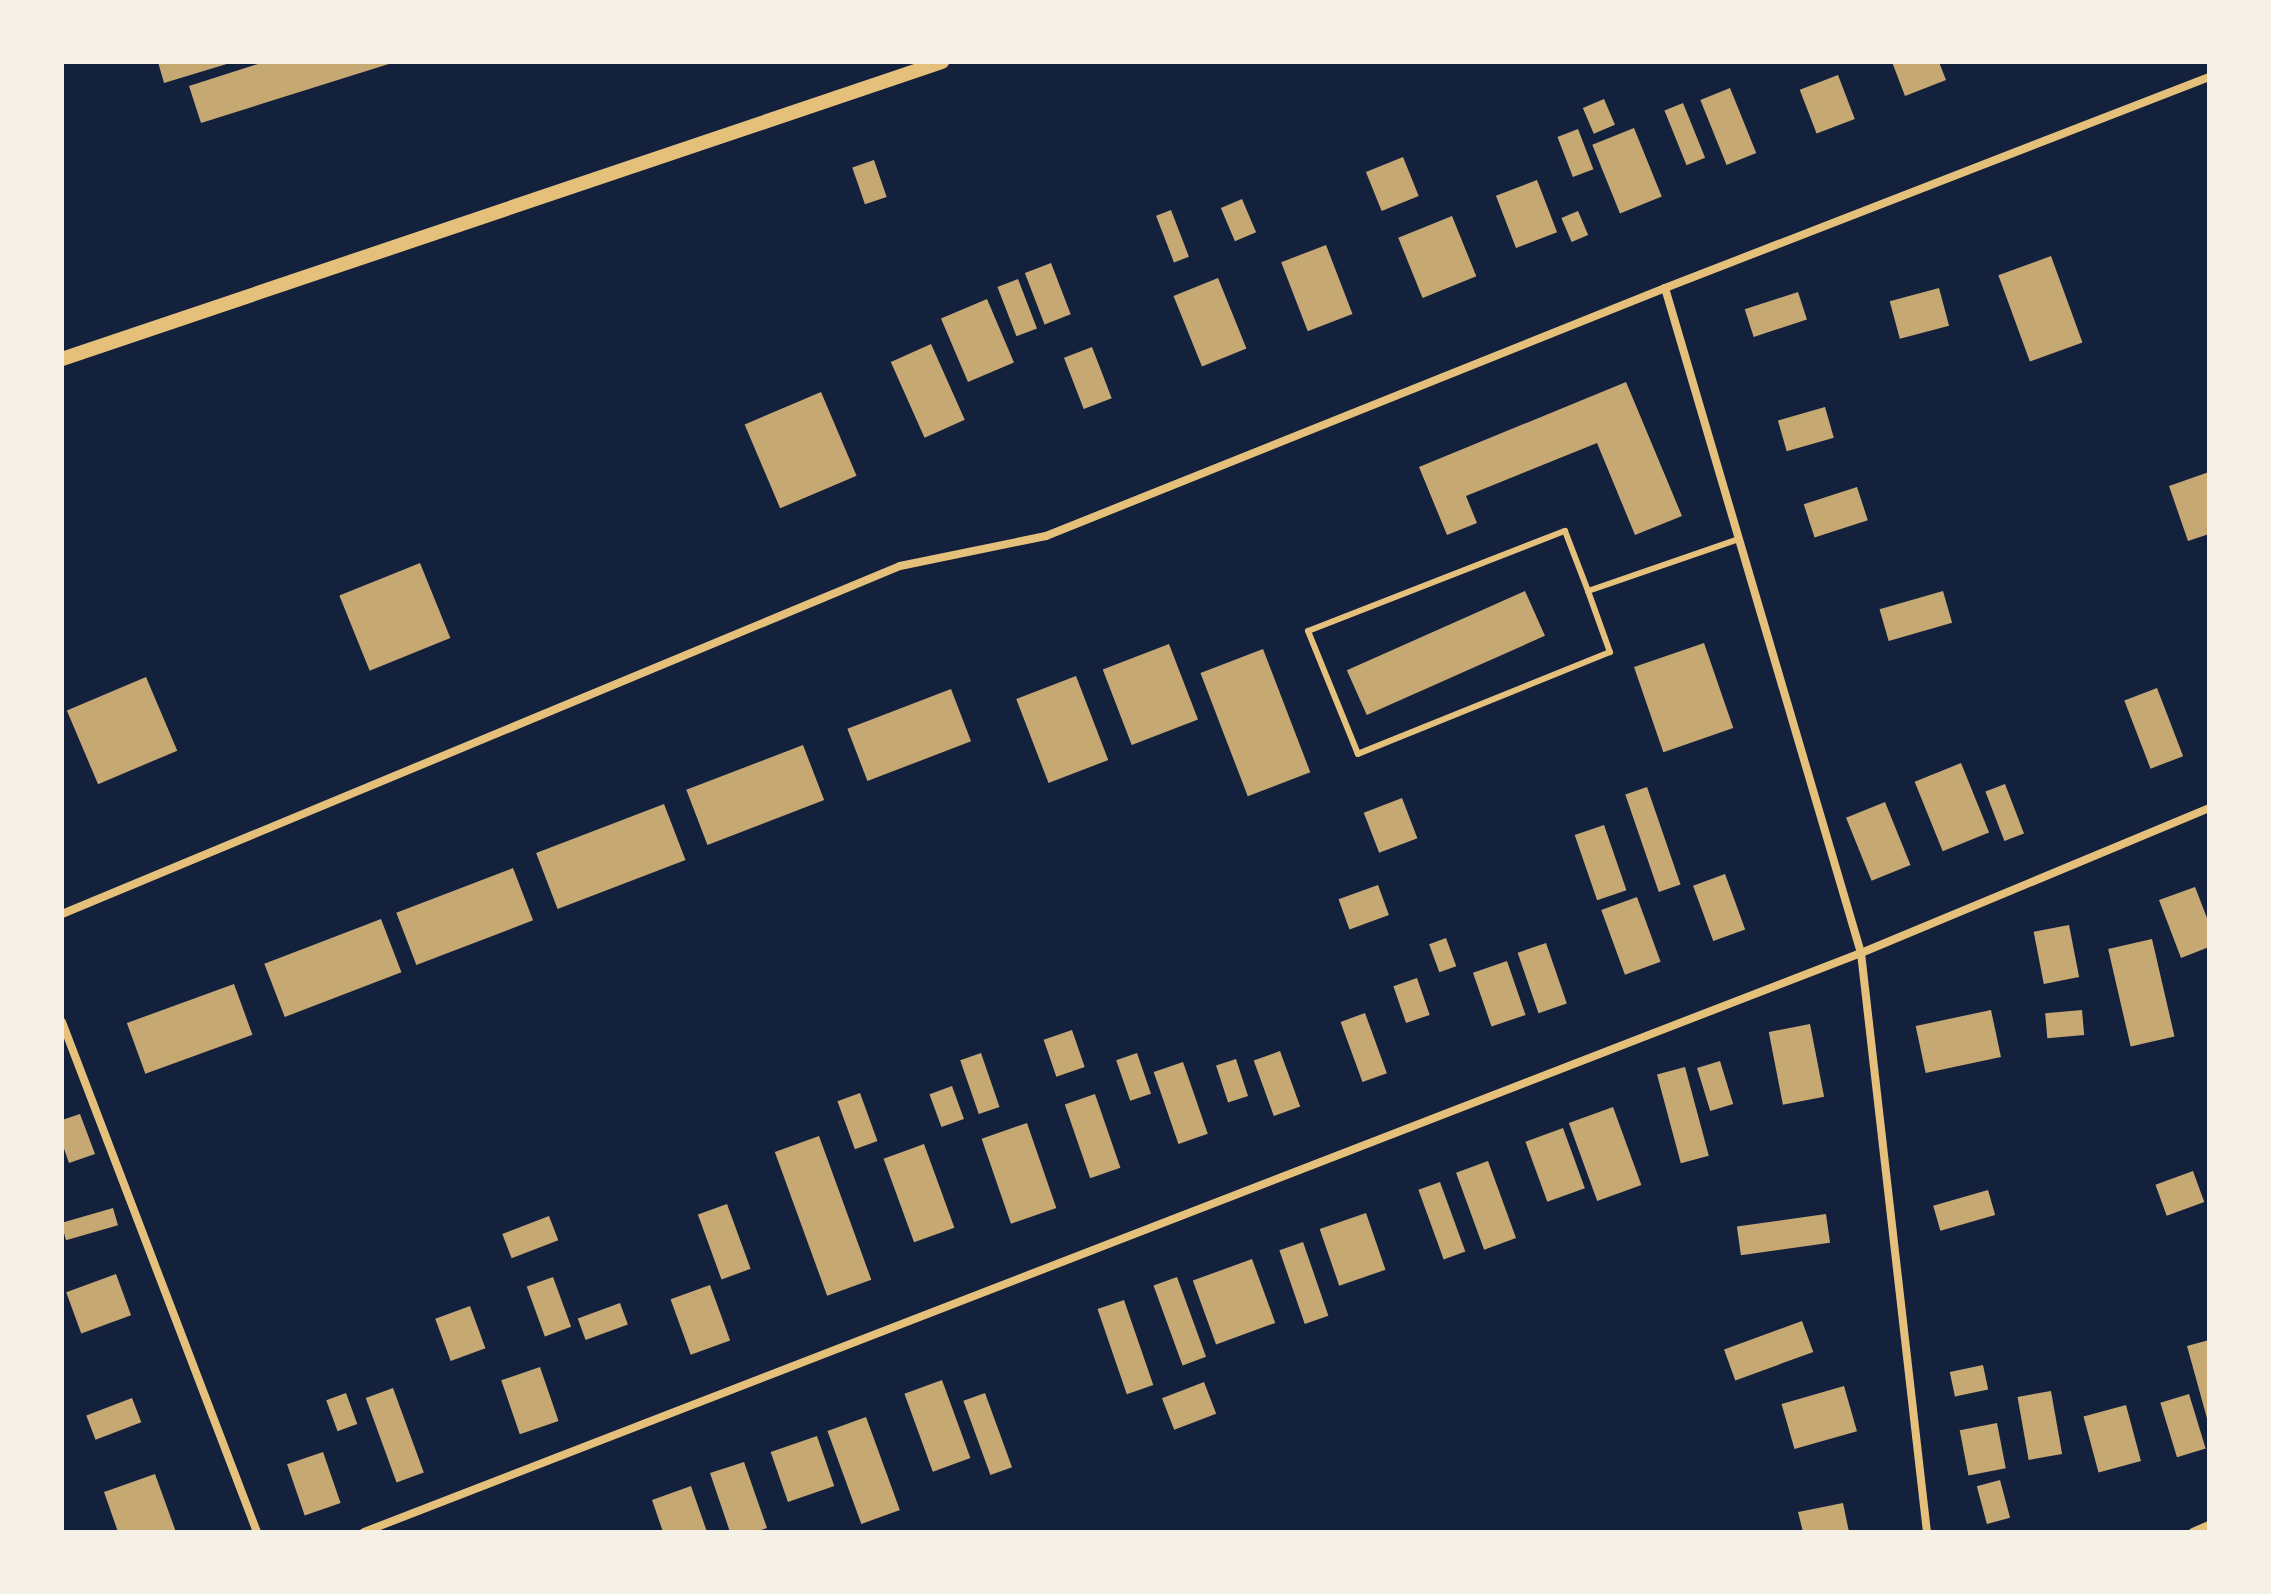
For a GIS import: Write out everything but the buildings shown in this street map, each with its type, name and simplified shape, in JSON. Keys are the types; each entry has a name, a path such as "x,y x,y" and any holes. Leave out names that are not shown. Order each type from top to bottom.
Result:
{"street":[{"path":"62,359 942,62"},
{"path":"62,914 900,566 1046,536 1665,288 2209,77"},
{"path":"1665,288 1861,953 1927,1532"},
{"path":"364,1532 1861,953 2209,808"},
{"path":"62,1022 257,1532"},
{"path":"2193,1532 2209,1525"}],"lane":[{"path":"1565,531 1588,591 1610,652 1358,754 1308,631 1565,531"},
{"path":"1588,591 1739,539"}]}
